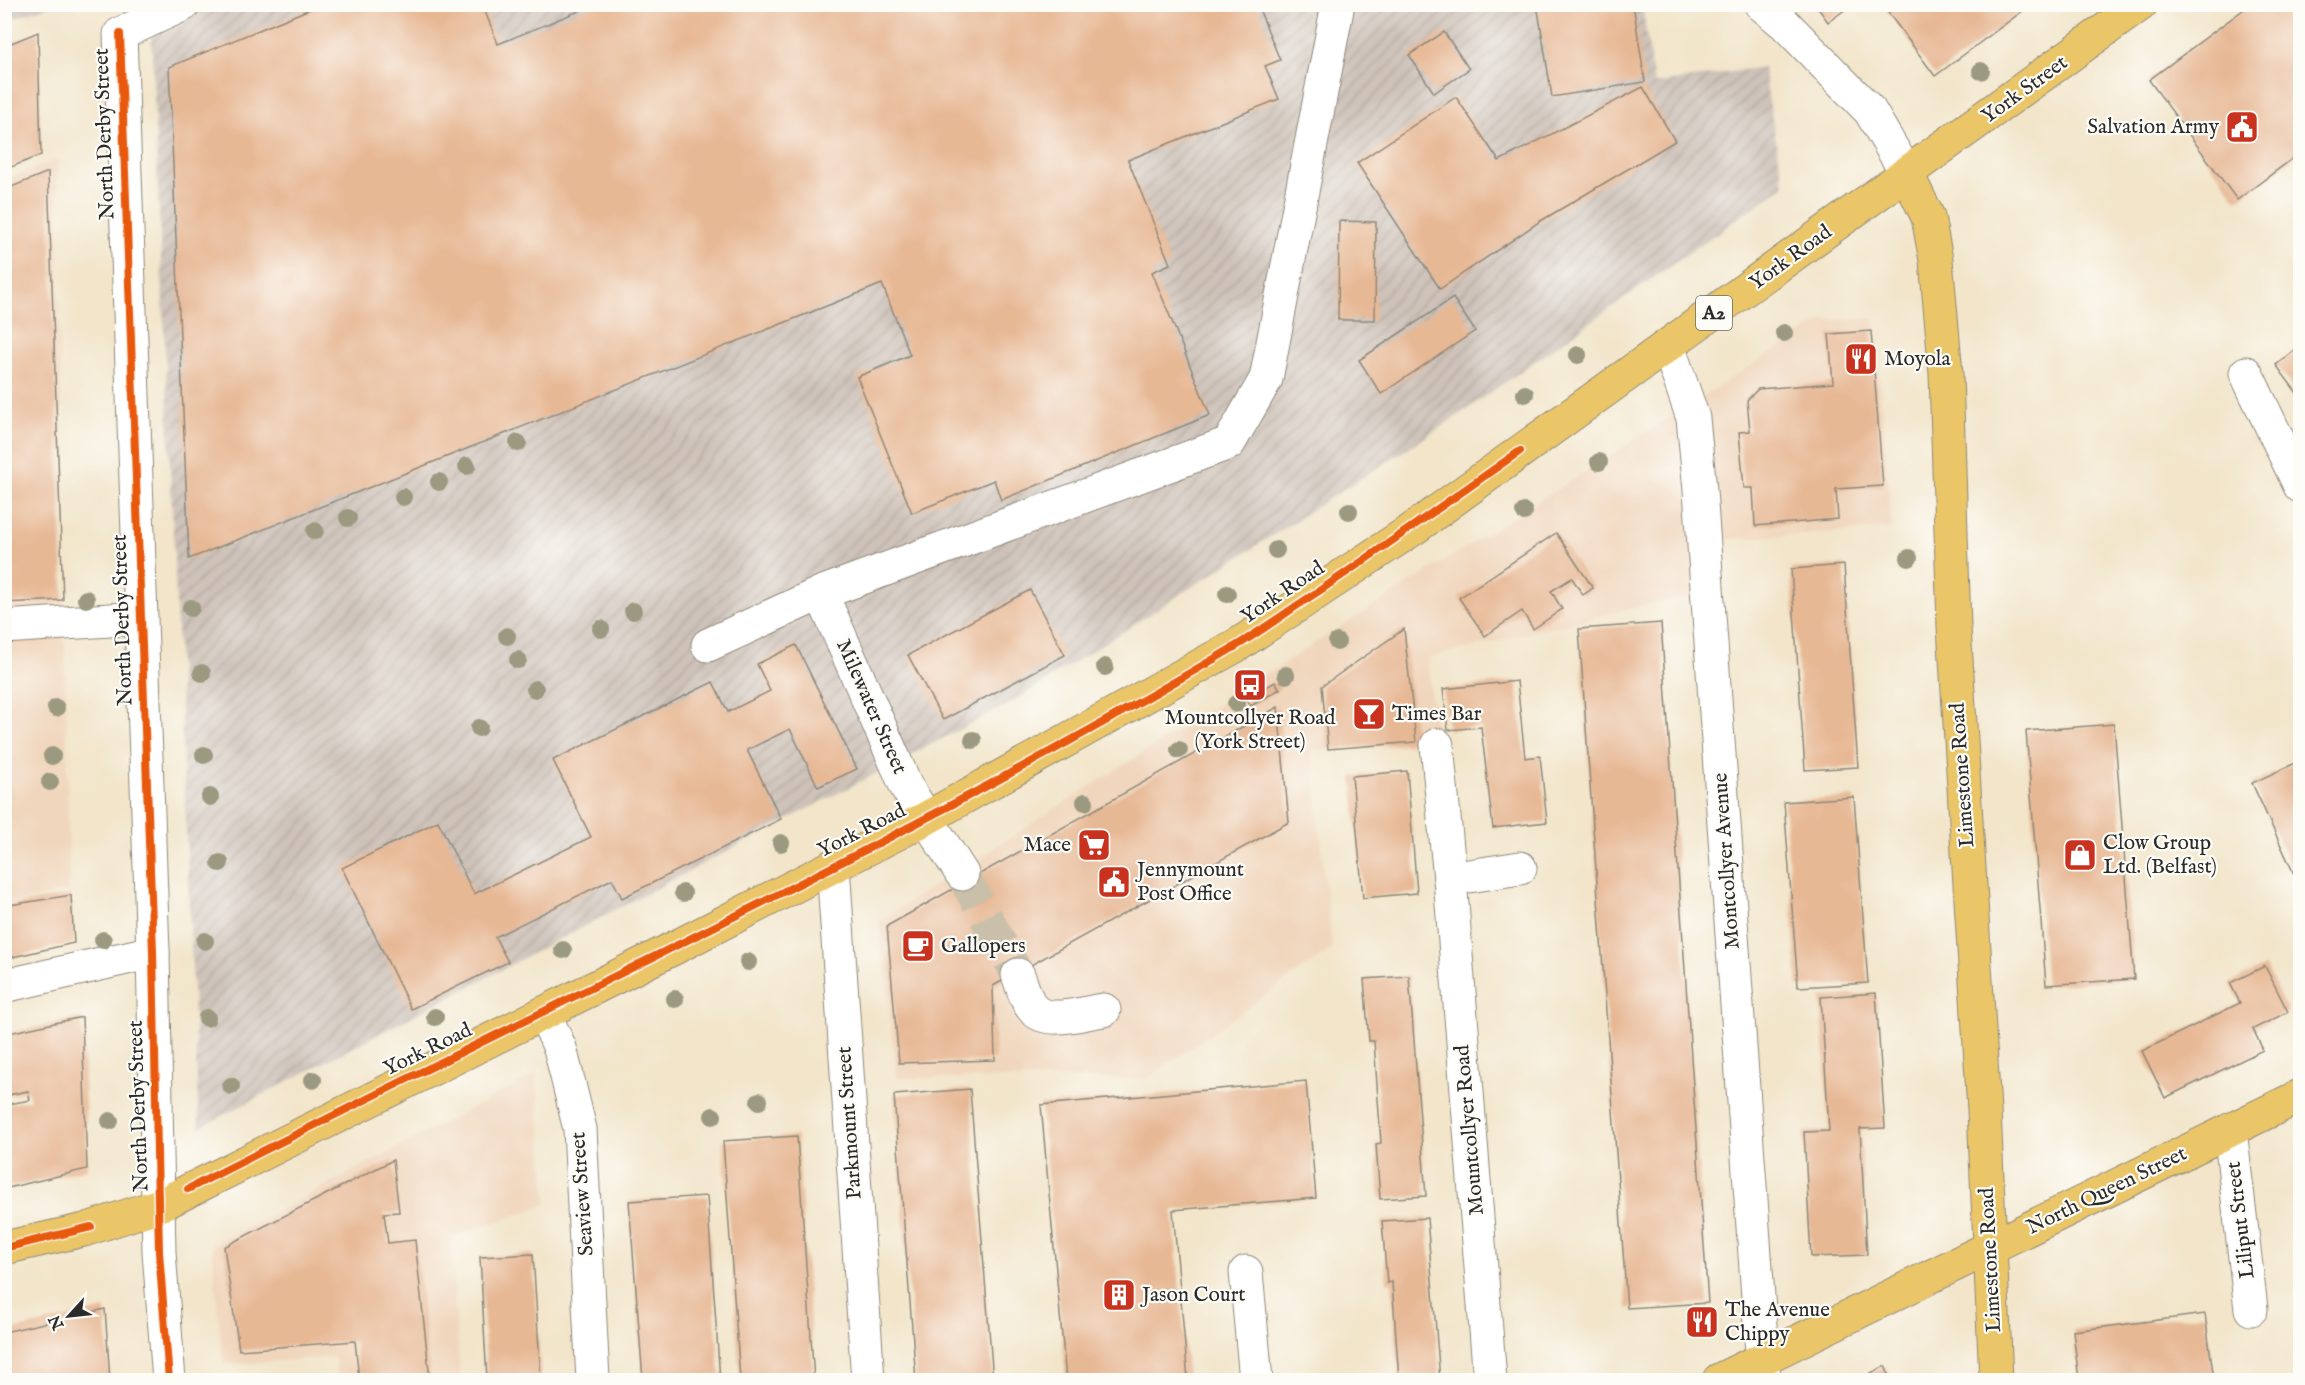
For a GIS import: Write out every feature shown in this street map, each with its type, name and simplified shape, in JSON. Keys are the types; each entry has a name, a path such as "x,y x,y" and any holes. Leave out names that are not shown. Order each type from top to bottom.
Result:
{"main road":[{"name":"York Street","path":"1907,174 2141,4"},
{"name":"York Road","path":"4,1248 84,1230 160,1205 925,819 1239,645 1413,529 1907,174"},
{"name":"Limestone Road","path":"1907,174 1928,217 1936,260 1946,374 1954,627 1991,1247 1996,1380"},
{"name":"North Queen Street","path":"1719,1380 1763,1370 1991,1247 2301,1096"}],"street":[{"name":"North Derby Street","path":"169,1380 159,1252 160,1205 153,952 120,34 184,4"},
{"path":"708,645 821,593 1229,443 1266,379 1338,4"},
{"path":"1761,4 1785,24 1870,111 1907,174"},
{"name":"Montcollyer Avenue","path":"1668,346 1693,418 1700,490 1763,1370"},
{"path":"2246,373 2301,486"},
{"name":"Milewater Street","path":"821,593 907,788 962,874"},
{"path":"4,627 141,618"},
{"name":"Mountcollyer Road","path":"1437,744 1490,1380"},
{"name":"Parkmount Street","path":"833,866 868,1380"},
{"path":"1450,879 1520,867"},
{"path":"4,986 153,952"},
{"path":"1018,975 1033,1009 1041,1015 1050,1017 1104,1010"},
{"name":"Seaview Street","path":"544,1013 561,1048 580,1128 593,1380"},
{"name":"Liliput Street","path":"2230,1130 2251,1309"},
{"path":"1246,1272 1256,1380"}],"shaded area":[{"path":"5,4 52,4 52,5 5,21"},
{"path":"150,5 1642,5 1654,84 1763,67 1784,186 1444,425 1016,700 199,1128"},
{"path":"57,159 69,891 5,904 5,180"},
{"path":"1874,319 1892,528 1704,541 1707,595 1645,605 1427,658 1437,745 1311,750 1332,948 1147,1079 897,1078 879,921 1823,320"},
{"path":"536,1074 547,1204 451,1238 460,1380 337,1380 335,1357 223,1365 212,1246"}],"building":[{"path":"322,4 482,4 498,44 596,4 1257,4 1280,60 1265,66 1279,99 1128,160 1170,264 1152,272 1210,415 1001,500 994,480 912,513 857,377 910,355 882,284 189,559 169,67"},
{"path":"1537,4 1633,4 1645,82 1552,97"},
{"path":"1815,4 1853,4 1828,22"},
{"path":"1887,4 2032,4 1935,76 1884,7"},
{"name":"Salvation Army","path":"2251,4 2300,4 2300,153 2237,200 2149,80"},
{"path":"38,32 41,155 4,170 4,46"},
{"path":"1444,32 1469,69 1434,93 1409,55"},
{"path":"1643,87 1675,141 1539,222 1440,289 1357,163 1456,97 1499,161"},
{"path":"48,172 63,600 4,603 4,190"},
{"path":"1339,221 1376,222 1375,320 1338,320"},
{"path":"1453,298 1475,331 1381,394 1359,360"},
{"path":"1871,331 1883,486 1836,489 1838,519 1755,526 1753,488 1744,488 1739,432 1750,431 1747,400 1758,389 1833,383 1829,334"},
{"path":"2300,346 2300,397 2276,365"},
{"path":"1556,533 1593,588 1583,595 1572,578 1551,591 1562,609 1533,629 1522,611 1485,636 1459,598"},
{"path":"1844,565 1858,767 1805,770 1791,569"},
{"path":"1030,590 1065,655 943,720 908,655"},
{"path":"1661,623 1708,1303 1627,1308 1579,629"},
{"name":"Times Bar","path":"1404,629 1416,742 1328,749 1322,686"},
{"path":"796,645 857,769 818,787 790,729 747,750 781,819 622,898 612,879 495,937 508,962 411,1009 342,868 438,821 474,894 591,837 553,760 713,682 728,712 770,691 757,664"},
{"path":"1517,681 1525,758 1540,756 1547,822 1493,828 1481,727 1448,730 1443,689"},
{"path":"1275,682 1280,689 1251,706 1246,699"},
{"path":"1278,707 1289,822 993,986 995,1060 899,1063 887,926"},
{"name":"Clow Group Ltd. (Belfast)","path":"2114,724 2134,979 2046,985 2026,731"},
{"path":"2300,761 2300,887 2252,783"},
{"path":"1407,771 1417,893 1363,898 1352,776"},
{"path":"1854,797 1868,983 1798,987 1784,802"},
{"path":"71,895 74,943 4,959 4,906"},
{"path":"2265,966 2288,1012 2253,1029 2263,1050 2165,1098 2142,1051 2240,1003 2230,983"},
{"path":"1409,976 1426,1196 1380,1199 1376,1144 1381,1143 1374,1041 1369,1041 1364,979"},
{"path":"1876,993 1885,1128 1860,1129 1867,1255 1811,1257 1804,1132 1829,1131 1821,997"},
{"path":"82,1017 87,1169 4,1189 4,1105 30,1100 28,1091 4,1096 4,1034"},
{"name":"Jason Court","path":"1306,1081 1316,1198 1173,1210 1188,1380 1066,1380 1041,1105"},
{"path":"970,1089 993,1380 916,1380 894,1095"},
{"path":"797,1136 814,1380 740,1380 723,1141"},
{"path":"393,1160 399,1212 384,1213 388,1243 415,1240 430,1380 359,1380 355,1341 239,1350 224,1247"},
{"path":"707,1196 720,1380 643,1380 629,1201"},
{"path":"1427,1218 1440,1380 1399,1380 1392,1282 1387,1283 1382,1221"},
{"path":"533,1254 541,1380 487,1380 480,1257"},
{"path":"105,1309 110,1380 4,1380 4,1332"},
{"path":"2205,1314 2214,1380 2079,1380 2073,1331"},
{"path":"1885,1366 1891,1380 1857,1380"}],"tunnel":[{"path":"962,874 1018,975"}],"cycle path":[{"path":"120,34 153,952 159,1252 169,1380"},
{"path":"188,1189 848,859 1108,720 1257,633 1520,451"},
{"path":"4,1248 91,1227"}],"place":[{"name":"Salvation Army","path":"2242,127"},
{"name":"Moyola","path":"1861,359"},
{"name":"Mountcollyer Road (York Street)","path":"1250,685"},
{"name":"Times Bar","path":"1369,714"},
{"name":"Mace","path":"1094,845"},
{"name":"Clow Group Ltd. (Belfast)","path":"2080,855"},
{"name":"Jennymount Post Office","path":"1114,882"},
{"name":"Gallopers","path":"918,946"},
{"name":"Jason Court","path":"1119,1295"},
{"name":"The Avenue Chippy","path":"1702,1322"}]}
